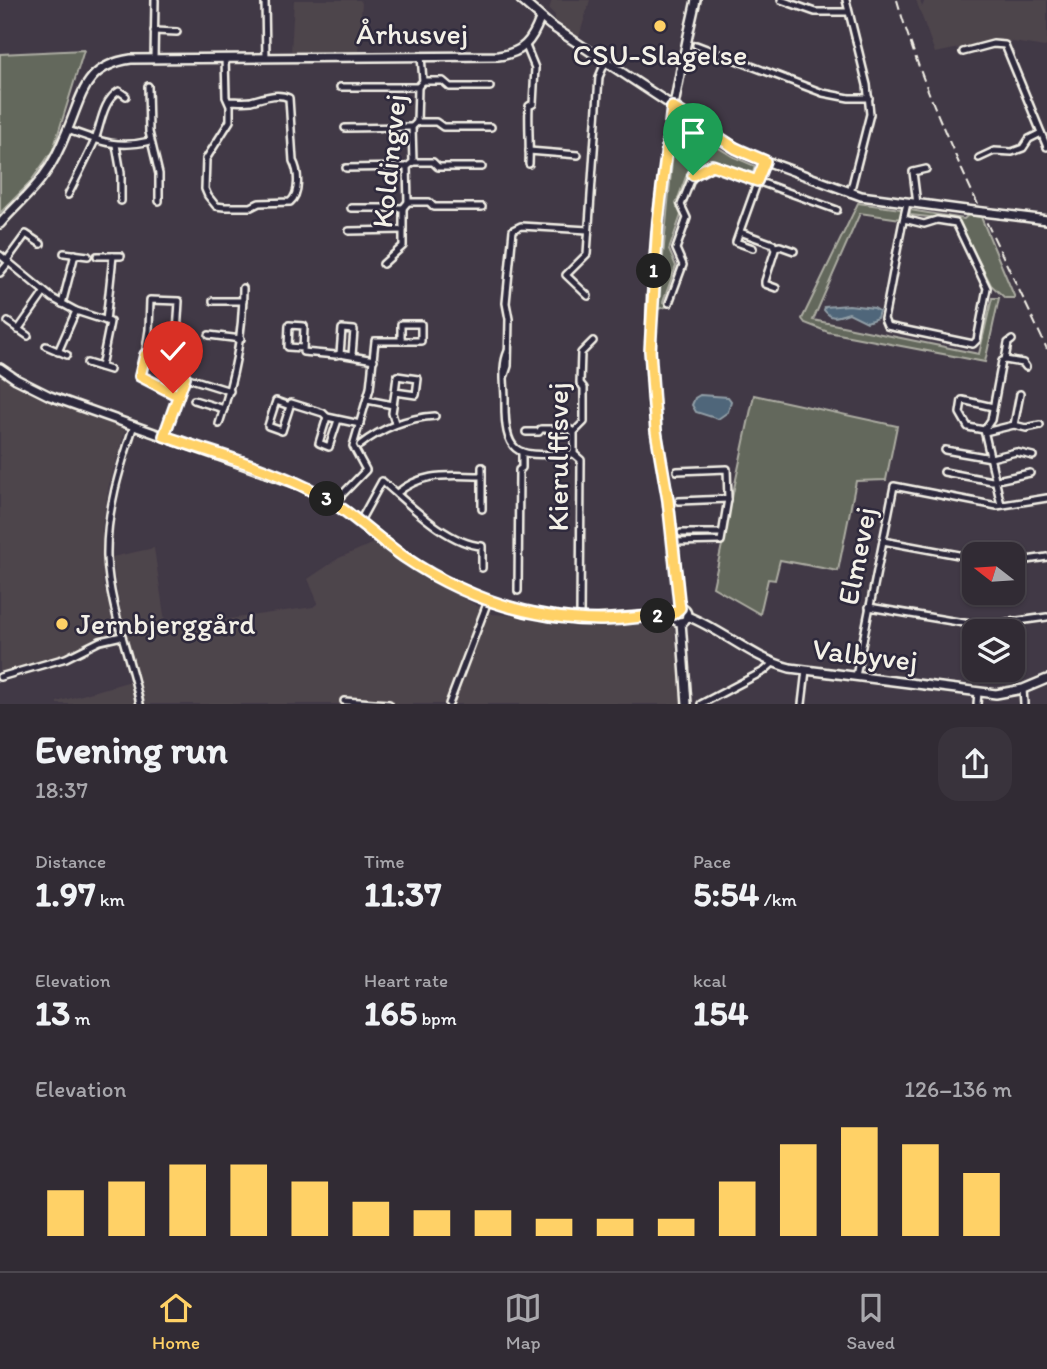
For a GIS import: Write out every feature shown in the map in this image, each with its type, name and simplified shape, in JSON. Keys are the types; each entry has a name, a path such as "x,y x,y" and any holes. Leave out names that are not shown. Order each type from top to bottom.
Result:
{"street":[{"path":"154,59 155,0"},
{"path":"265,0 266,58"},
{"path":"521,0 540,19 672,107 735,148 765,161 870,198 1047,220"},
{"path":"680,608 656,431 650,351 658,222 672,107 696,0"},
{"path":"781,0 815,12 848,12"},
{"path":"846,0 869,98 867,129 850,192"},
{"path":"528,164 529,106 533,104 535,68 526,46 540,19"},
{"path":"154,31 177,32"},
{"path":"963,52 993,44 1005,45 1047,147"},
{"name":"Århusvej","path":"0,224 44,176 68,130 84,87 99,70 120,61 498,56 509,55 526,46"},
{"path":"696,46 823,93 849,98 869,98"},
{"name":"Koldingvej","path":"383,264 403,246 402,208 408,202 407,167 413,162 421,56"},
{"path":"225,58 226,97 228,102 230,106 228,127 206,159 205,189 211,202 223,207 251,207 259,203 294,200 297,196 296,167 293,161 289,98 259,97 252,101 228,102"},
{"path":"588,296 566,275 587,254 599,77 606,63"},
{"path":"340,87 443,81 450,87 490,86"},
{"path":"148,86 150,141 159,174 159,201"},
{"path":"68,195 114,94 119,91 126,96"},
{"path":"345,128 436,122 443,127 491,127"},
{"path":"68,130 116,145 135,145 150,141"},
{"path":"979,158 994,151 1012,152 1041,133"},
{"path":"116,145 121,173 121,201"},
{"path":"529,151 578,155"},
{"path":"753,248 736,242 765,161"},
{"path":"413,162 433,162 438,167 482,167"},
{"path":"669,303 683,265 676,250 687,218 681,205 693,175 712,165 837,210"},
{"path":"346,168 407,167"},
{"path":"917,204 913,172 926,169"},
{"path":"408,202 429,202 434,207 482,207"},
{"path":"904,219 924,224 937,220 956,223 963,233 987,288 977,340 973,344 887,326 885,323 907,202"},
{"path":"351,208 402,208"},
{"path":"574,454 522,452 512,445 506,433 505,375 509,366 509,319 506,303 511,234 516,227 588,229"},
{"path":"349,231 403,230"},
{"path":"740,232 771,242 775,247"},
{"path":"0,273 26,234 41,244"},
{"path":"775,247 794,251"},
{"path":"775,247 765,284 776,288"},
{"path":"64,253 88,256"},
{"path":"62,304 75,254"},
{"path":"0,255 44,293 62,304 110,322 101,367"},
{"path":"97,256 121,256"},
{"path":"106,321 113,256"},
{"path":"219,424 230,391 241,339 243,288"},
{"path":"18,330 44,293"},
{"path":"173,393 140,376 149,330 150,300 178,301 177,334"},
{"path":"213,301 243,301"},
{"path":"58,352 76,311"},
{"path":"8,322 28,336"},
{"path":"334,503 366,470 365,464 353,449 367,400 375,341 401,341 421,341 421,324 401,324 401,341"},
{"path":"302,348 288,347 289,325 304,326 303,352 352,355 374,360"},
{"path":"340,354 342,329 354,330 352,355"},
{"path":"209,335 241,339"},
{"path":"1012,340 1008,343 1005,360 1002,361 990,420 985,431 990,458 1001,505 1047,498"},
{"name":"Kierulffsvej","path":"580,620 580,460 574,454 574,432 584,422 584,388 580,383 581,353 593,341"},
{"path":"46,346 67,355"},
{"path":"145,355 185,377 230,391"},
{"path":"1005,360 1023,363 1026,367"},
{"path":"86,363 110,370"},
{"path":"0,368 31,388 50,396 281,477 334,503 432,575 488,601 526,612 580,620 673,614 680,608"},
{"path":"395,392 416,395 418,379 397,376 392,413 395,423"},
{"path":"164,436 185,377"},
{"path":"1014,425 1020,394"},
{"path":"194,400 224,409"},
{"path":"367,400 393,405"},
{"path":"993,407 962,400 960,413 968,427 985,431 1014,425 1026,428 1040,425"},
{"path":"290,406 276,401 268,426 282,431 291,403 323,413 327,417 360,424"},
{"path":"360,445 395,423 435,416"},
{"path":"327,417 318,443 329,447 338,420"},
{"path":"135,425 116,482 108,533 110,580 140,704"},
{"path":"526,432 569,429 574,432"},
{"path":"946,450 990,458 1016,452 1034,456"},
{"path":"518,591 519,470 522,468 522,452"},
{"path":"482,467 482,509"},
{"path":"673,542 721,541 728,499 727,469 677,471"},
{"path":"944,472 996,481 1030,473"},
{"path":"397,494 408,485 428,477 482,476"},
{"path":"360,521 382,481 446,532 468,544 482,546 482,568"},
{"name":"Elmevej","path":"856,676 894,486 1001,505"},
{"path":"679,501 728,499"},
{"path":"681,533 722,533"},
{"path":"883,541 962,556"},
{"path":"1026,560 1047,557"},
{"path":"449,704 488,601"},
{"path":"869,607 982,626 1047,617"},
{"path":"680,608 685,610 687,704"},
{"path":"673,614 675,620 684,619"},
{"name":"Valbyvej","path":"684,619 704,624 773,663 806,670 978,692 1008,693 1047,679"},
{"path":"0,677 66,658 100,641 122,636"},
{"path":"701,704 764,671 773,663"},
{"path":"802,704 806,670"},
{"path":"1023,689 1024,704"},
{"path":"977,704 978,692"},
{"path":"344,701 389,704"}],"shaded area":[{"path":"294,0 360,0 362,3 358,52 291,53"},
{"path":"552,0 590,0 579,37 555,21 555,15 549,9"},
{"path":"916,0 920,0 922,7 925,0 1047,0 1047,45 1045,47 999,40 935,53"},
{"path":"0,375 56,404 123,427 125,431 109,485 102,527 103,582 115,632 73,652 0,675"},
{"path":"376,542 429,580 492,614 674,627 682,704 57,704 131,681 112,557 154,548 166,628 313,607 318,603 308,579 339,558"}],"green space":[{"path":"84,50 53,150 29,184 0,213 0,54"},
{"path":"690,130 732,156 755,166 753,173 715,160 687,174 676,204 681,215 669,250 676,266 663,302 669,306 658,309 673,151 686,131"},
{"path":"858,203 901,209 901,219 860,213 813,320 979,354 992,298 999,298 985,362 828,332 805,323 802,319"},
{"path":"910,210 964,219 968,215 981,217 1015,298 1005,298 991,285 958,220 910,215"},
{"path":"754,395 897,426 886,480 856,481 838,571 780,560 775,580 768,579 760,614 713,587"}],"water":[{"path":"849,305 874,308 879,311 877,318 867,322 849,313 833,317 824,310 825,307"},
{"path":"700,395 728,397 731,401 728,412 718,419 696,412 692,405"}],"railway":[{"path":"897,0 911,45 946,134 1047,349"}],"place":[{"name":"CSU-Slagelse","path":"660,26"},
{"name":"Jernbjerggård","path":"62,624"}],"route":[{"path":"173,393 140,376 145,355 185,377 164,436 281,477 317,493 360,521 400,554 456,588 508,608 565,619 601,620 673,614 680,608 671,522 656,431 650,351 658,222 672,107 735,148 765,161 757,181 712,165 693,175"}]}
